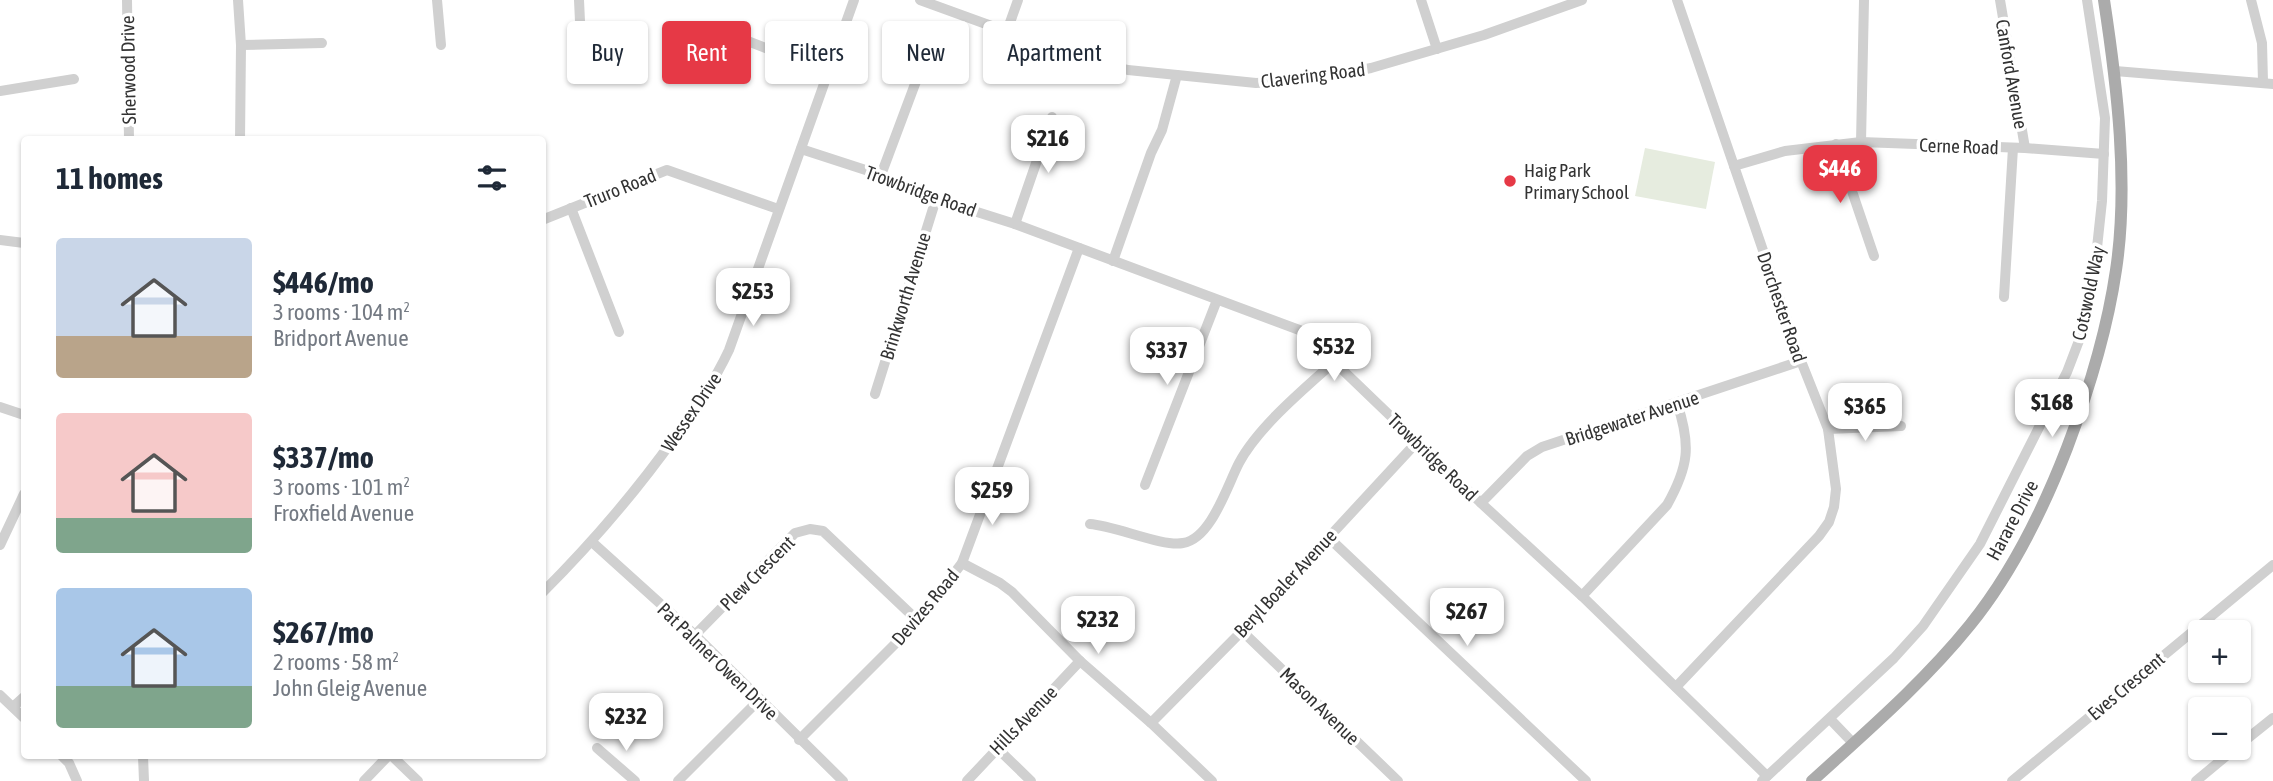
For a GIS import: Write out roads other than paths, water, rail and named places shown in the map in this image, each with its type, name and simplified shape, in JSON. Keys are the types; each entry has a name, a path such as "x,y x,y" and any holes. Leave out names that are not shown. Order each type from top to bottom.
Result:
{"main road":[{"name":"Harare Drive","path":"1812,781 1917,683 1972,623 2016,558 2056,475 2097,360 2117,266 2121,205 2115,71 2104,0"}],"street":[{"name":"Sherwood Drive","path":"127,0 129,136"},
{"path":"238,0 241,45 240,136"},
{"path":"437,0 441,45"},
{"path":"579,0 580,21"},
{"name":"Wessex Drive","path":"846,21 854,0"},
{"path":"1011,21 1018,0"},
{"path":"1421,0 1437,49"},
{"name":"Dorchester Road","path":"1676,687 1819,536 1829,522 1836,489 1828,429 1801,361 1677,0"},
{"path":"1861,142 1864,0"},
{"name":"Canford Avenue","path":"2000,0 2025,148"},
{"name":"Cotswold Way","path":"1765,778 1894,658 1923,626 1980,544 2067,372 2080,338 2094,276 2102,201 2104,102 2087,0"},
{"path":"2115,71 2268,83 2262,43 2251,0"},
{"name":"Clavering Road","path":"925,1 983,22"},
{"name":"Clavering Road","path":"1126,69 1256,83 1314,79 1371,68 1437,49 1577,1"},
{"path":"241,45 322,43"},
{"path":"1113,261 1151,153 1162,130 1177,75"},
{"path":"0,91 74,79"},
{"name":"Wessex Drive","path":"546,589 592,542 654,467 718,374 729,350 823,84"},
{"path":"881,175 915,84"},
{"path":"1015,223 1052,117"},
{"name":"Cerne Road","path":"1734,166 1785,151 1861,142 2104,154"},
{"path":"1836,144 1874,256"},
{"path":"2004,297 2013,148"},
{"name":"Trowbridge Road","path":"801,149 881,175 936,199 1015,223 1302,331 1582,596 1765,778"},
{"name":"Truro Road","path":"546,218 667,170 778,209"},
{"name":"Brinkworth Avenue","path":"875,394 936,199"},
{"path":"571,208 619,332"},
{"path":"0,240 21,243"},
{"name":"Devizes Road","path":"799,740 918,621 962,563 1079,248"},
{"path":"1146,485 1217,300"},
{"name":"Bridgewater Avenue","path":"1481,503 1527,456 1542,447 1801,361"},
{"path":"1090,524 1178,544 1194,540 1208,527 1246,451 1293,398 1334,362"},
{"path":"1582,596 1667,505 1677,488 1688,445 1677,403"},
{"path":"0,407 21,414"},
{"path":"1828,429 1901,426"},
{"name":"Beryl Boaler Avenue","path":"1152,723 1242,631 1417,442"},
{"path":"0,545 21,500"},
{"name":"Plew Crescent","path":"695,635 795,534 810,529 823,531 918,621"},
{"path":"1328,537 1586,781"},
{"name":"Pat Palmer Owen Drive","path":"592,542 695,635 843,781"},
{"path":"962,563 1012,592 1080,661 1152,723 1212,781"},
{"name":"Eves Crescent","path":"2012,781 2273,565"},
{"name":"Mason Avenue","path":"1242,631 1398,781"},
{"name":"Hills Avenue","path":"967,781 996,747 1080,661"},
{"path":"0,695 21,714"},
{"path":"14,706 21,700"},
{"path":"678,781 759,700"},
{"path":"2251,736 2273,718"},
{"path":"1830,719 1853,743"},
{"path":"996,747 1031,781"},
{"path":"597,748 635,781"},
{"path":"65,759 77,781"},
{"path":"143,759 144,781"},
{"path":"364,781 387,759"},
{"path":"393,759 418,781"},
{"path":"2196,781 2222,760"}],"place":[{"name":"Haig Park Primary School","path":"1510,181"}]}
